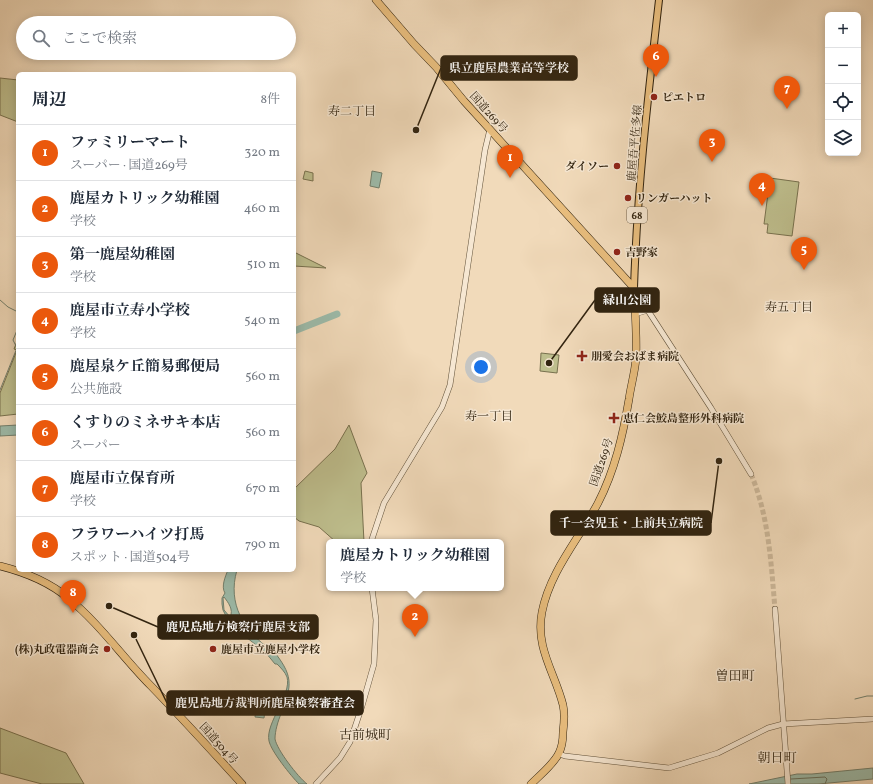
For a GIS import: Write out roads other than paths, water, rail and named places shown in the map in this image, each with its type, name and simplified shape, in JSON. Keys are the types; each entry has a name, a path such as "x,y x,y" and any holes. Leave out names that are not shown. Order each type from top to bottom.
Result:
{"highway":[{"name":"国道269号","path":"376,0 634,288 636,358 624,426 618,450 606,485 598,502 546,594 541,619 543,650 563,707 564,725 559,754 545,771 531,784"},
{"name":"国道504号","path":"0,566 16,571"},
{"name":"国道504号","path":"19,572 34,577 50,586 67,597 84,612 242,784"}],"main road":[{"name":"鹿屋吾平佐多線","path":"634,288 636,227 659,0"}],"street":[{"path":"372,539 384,503 442,407 450,385 485,150 490,129"},
{"path":"634,288 752,474"},
{"path":"635,314 648,310"},
{"path":"316,784 340,758 350,742 362,706 374,664 376,620 372,591"},
{"path":"776,609 788,784"},
{"path":"559,754 565,756 669,768 718,753 768,728 783,724 873,719"}],"water":[{"path":"372,171 382,173 379,188 370,186"},
{"path":"16,425 16,435 0,436 0,426"},
{"path":"227,572 236,572 234,582 234,594 240,616 261,643 271,650 272,649 287,673 289,680 288,695 278,723 275,739 288,763 298,776 307,784 299,784 291,775 273,751 269,741 271,726 286,692 287,677 266,653 246,637 226,616 223,610 222,604 222,598 225,593 223,585","holes":["224,597 231,609 230,617 224,610"]},
{"path":"257,702 266,703 264,718 255,717"},
{"path":"873,768 873,779 818,784 749,784 797,774"}],"waterway":[{"path":"0,300 8,307 16,311"},
{"path":"296,330 337,314"},
{"path":"16,333 13,340 16,346"},
{"path":"0,390 16,350"},
{"path":"855,699 873,696"}],"tunnel":[{"path":"751,474 762,507 765,523 775,609"}],"place":[{"name":"くすりのミネサキ本店","path":"656,77"},
{"name":"ピエトロ","path":"654,97"},
{"name":"鹿屋市立保育所","path":"787,109"},
{"name":"県立鹿屋農業高等学校","path":"416,130"},
{"name":"第一鹿屋幼稚園","path":"712,162"},
{"name":"ダイソー","path":"617,166"},
{"name":"ファミリーマート","path":"510,178"},
{"name":"リンガーハット","path":"628,198"},
{"name":"鹿屋市立寿小学校","path":"762,206"},
{"name":"吉野家","path":"617,252"},
{"name":"鹿屋泉ケ丘簡易郵便局","path":"804,270"},
{"name":"朋愛会おばま病院","path":"582,356"},
{"name":"緑山公園","path":"549,363"},
{"name":"恵仁会鮫島整形外科病院","path":"614,418"},
{"name":"千一会児玉・上前共立病院","path":"719,461"},
{"name":"鹿児島地方検察庁鹿屋支部","path":"109,606"},
{"name":"フラワーハイツ打馬","path":"73,613"},
{"name":"鹿児島地方裁判所鹿屋検察審査会","path":"134,635"},
{"name":"鹿屋カトリック幼稚園","path":"415,637"},
{"name":"(株)丸政電器商会","path":"107,649"},
{"name":"鹿屋市立鹿屋小学校","path":"213,649"}],"district":[{"name":"寿二丁目","path":"352,111"},
{"name":"寿五丁目","path":"789,307"},
{"name":"寿一丁目","path":"489,416"},
{"name":"曽田町","path":"735,675"},
{"name":"古前城町","path":"365,734"},
{"name":"朝日町","path":"777,757"}]}
